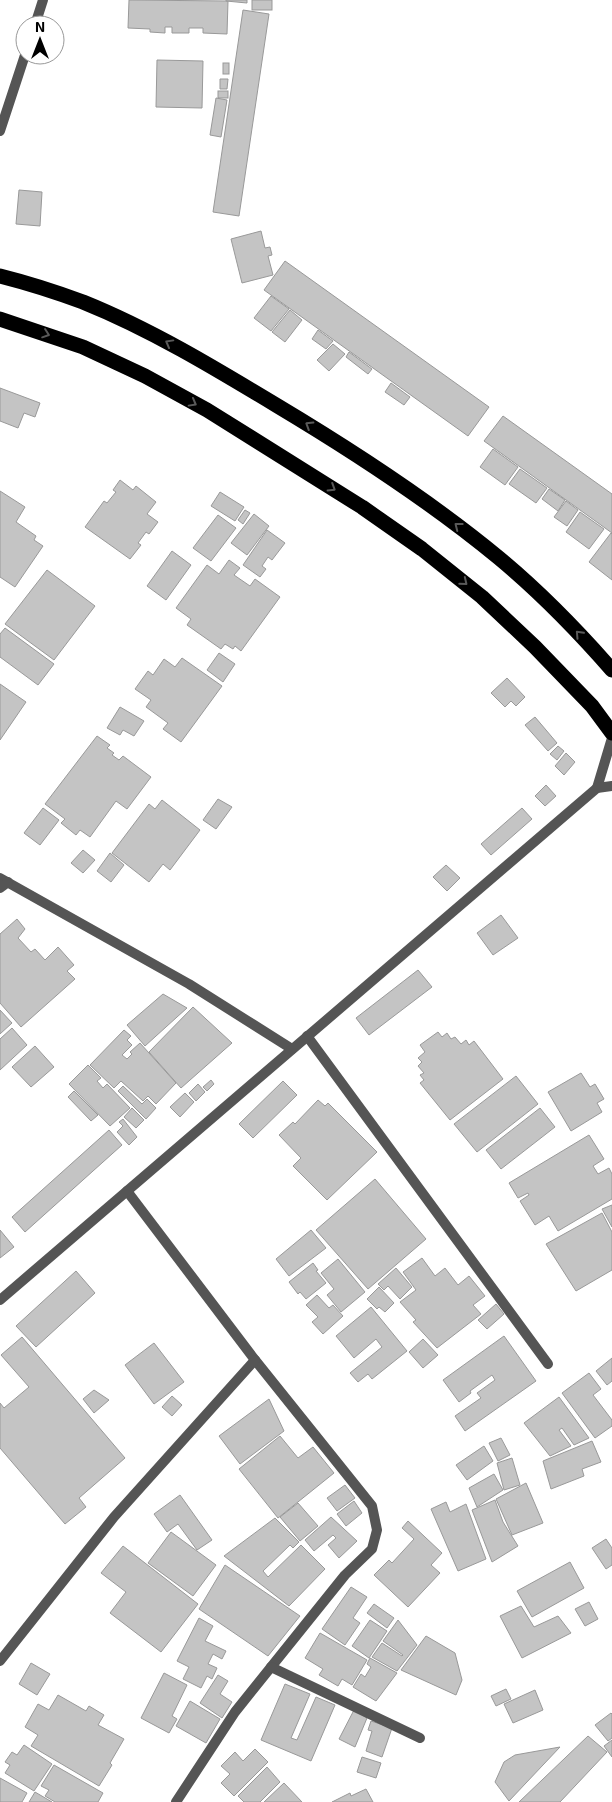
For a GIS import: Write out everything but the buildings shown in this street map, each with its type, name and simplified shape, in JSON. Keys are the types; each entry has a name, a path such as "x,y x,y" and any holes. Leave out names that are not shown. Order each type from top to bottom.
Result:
{"highway":[{"path":"0,276 83,302 150,332 218,370 376,467 443,514 500,559 558,612 612,670"},
{"path":"0,319 83,347 145,376 207,410 362,507 422,549 482,597 535,647 586,700 612,733"}],"street":[{"path":"38,15 43,0"},
{"path":"0,131 22,65"},
{"path":"598,788 612,738"},
{"path":"0,1300 598,788 612,786"},
{"path":"2,882 189,984 292,1049"},
{"path":"307,1036 548,1364"},
{"path":"127,1191 255,1360 372,1506 377,1530 372,1549 345,1575 235,1712 176,1802"},
{"path":"0,1660 114,1516 255,1360"},
{"path":"271,1667 420,1738"}]}
